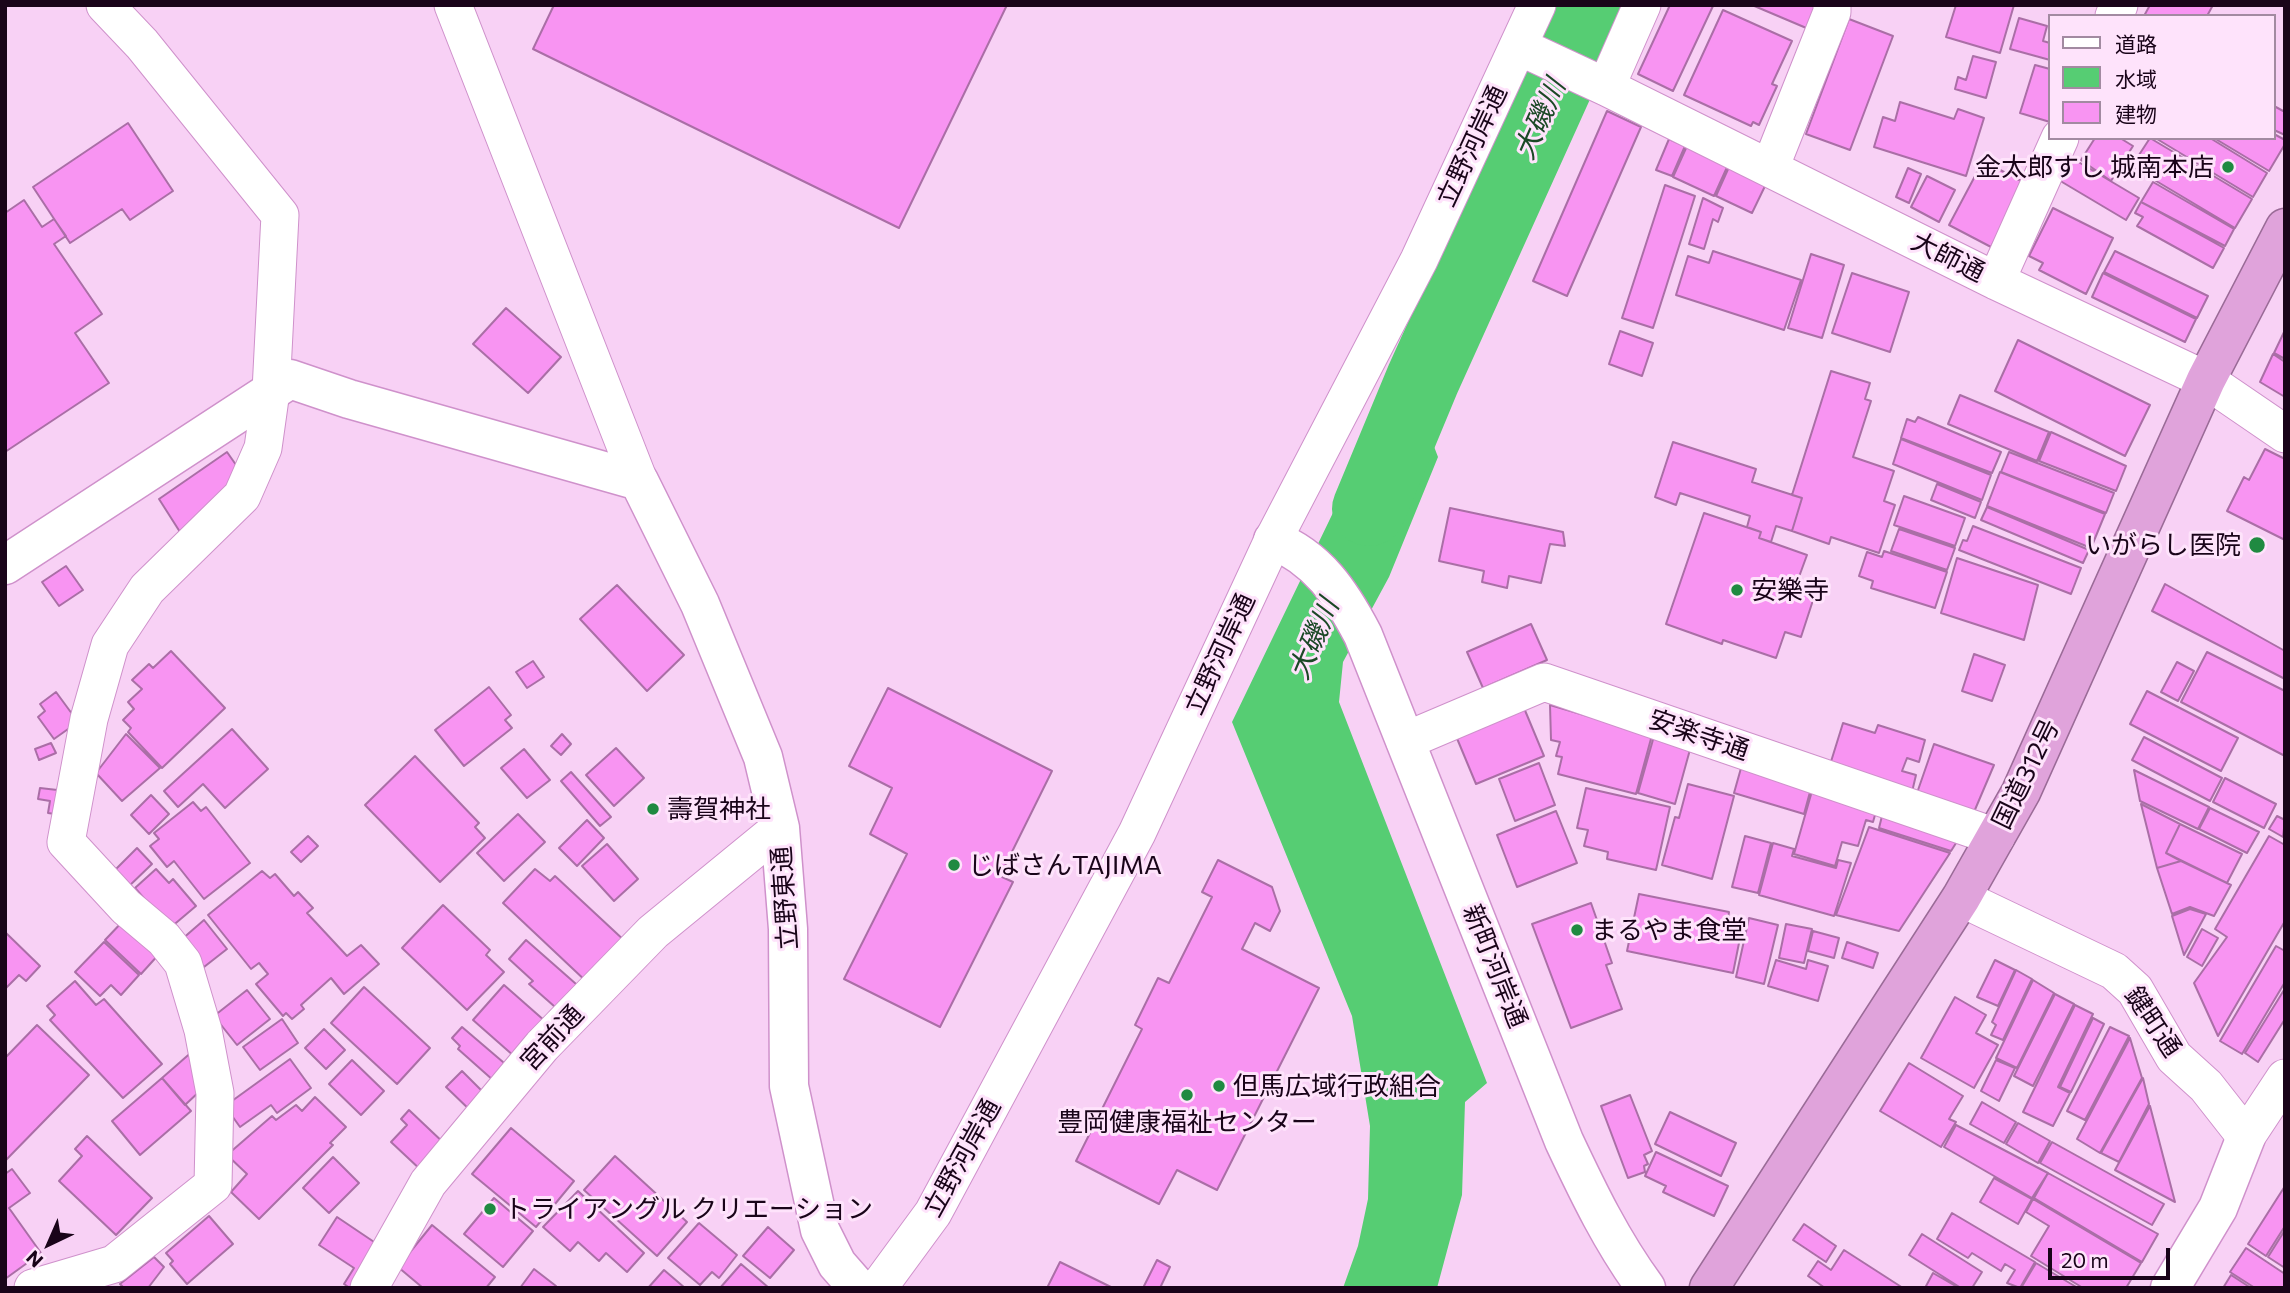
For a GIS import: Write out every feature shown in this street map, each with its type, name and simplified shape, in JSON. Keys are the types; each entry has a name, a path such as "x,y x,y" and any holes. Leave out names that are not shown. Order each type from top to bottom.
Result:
{"highway":[{"name":"国道312号","path":"1709,1288 1961,898 2021,792 2206,380 2285,228"}],"street":[{"path":"33,1288 114,1264 213,1185 215,1093 203,1030 183,963 164,939 126,907 66,842 89,719 110,645 147,589 242,496 263,448 271,391 280,215 142,44 106,5"},
{"path":"453,5 639,481"},
{"name":"立野河岸通","path":"878,1288 933,1213 1138,833 1285,545 1419,260 1526,51 1537,5"},
{"path":"1606,87 1642,5"},
{"path":"1770,168 1832,12 1832,5"},
{"name":"大師通","path":"1526,51 1606,87 1996,281 2206,380 2285,434"},
{"path":"1996,281 2059,140"},
{"path":"5,565 290,379 349,399 639,481"},
{"name":"立野東通","path":"639,481 700,604 763,757 780,828 788,929 789,1086 820,1230 837,1264 858,1288"},
{"name":"新町河岸通","path":"1285,545 1342,594 1363,635 1564,1141 1596,1209 1625,1259 1646,1288"},
{"name":"安楽寺通","path":"1405,741 1544,682 1996,837"},
{"name":"宮前通","path":"369,1288 428,1183 542,1046 653,932 780,828"},
{"name":"鍵町通","path":"1961,898 2114,971 2135,989 2174,1057 2206,1086 2246,1138"},
{"path":"2170,1288 2218,1209 2246,1138 2279,1099"}],"water":[{"path":"1385,405 1425,423 1438,457 1389,577 1343,662 1339,702 1487,1083 1465,1102 1462,1195 1437,1288 1343,1288 1358,1246 1368,1199 1370,1126 1352,1016 1232,722"}],"building":[{"path":"554,5 1007,5 899,228 533,49"},
{"path":"1670,5 1713,6 1673,91 1638,74"},
{"path":"1752,5 1820,5 1811,30"},
{"path":"1956,5 2014,5 2000,53 1946,37"},
{"path":"2150,5 2213,5 2208,14 2145,14"},
{"path":"1723,10 1792,41 1772,84 1777,86 1759,125 1753,122 1751,126 1684,95"},
{"path":"2019,18 2047,26 2043,41 2048,42 2048,59 2010,49"},
{"path":"1849,19 1893,36 1850,150 1806,134"},
{"path":"1973,56 1996,62 1986,98 1955,89 1958,77 1966,80"},
{"path":"2035,65 2048,68 2048,121 2020,113"},
{"path":"1900,102 1954,119 1958,109 1984,118 1966,176 1874,147 1883,117 1895,121"},
{"path":"2276,107 2285,112 2285,135 2276,131"},
{"path":"1607,111 1641,127 1567,296 1533,281"},
{"path":"128,123 173,191 130,220 122,209 70,243 33,187"},
{"path":"2276,135 2285,140 2269,171 2217,140 2276,140"},
{"path":"1669,139 1685,146 1672,176 1656,170"},
{"path":"2094,140 2123,140 2133,146 2111,181 2081,160"},
{"path":"2149,140 2153,140 2252,199 2235,228 2126,163 2131,155 2137,158"},
{"path":"2159,140 2213,140 2267,173 2253,197"},
{"path":"1687,146 1728,165 1714,196 1673,177"},
{"path":"2070,157 2139,198 2126,220 2057,179"},
{"path":"1983,161 2025,183 1991,247 1949,225"},
{"path":"1729,167 1766,184 1752,213 1716,196"},
{"path":"1908,168 1921,174 1909,203 1896,197"},
{"path":"1927,176 1955,190 1939,222 1911,207"},
{"path":"2153,182 2234,229 2225,246 2141,202"},
{"path":"1665,185 1695,196 1653,328 1622,318"},
{"path":"1703,198 1723,208 1718,222 1713,219 1704,249 1689,244"},
{"path":"24,200 42,227 54,219 66,236 54,244 102,314 75,333 109,383 5,452 5,213"},
{"path":"2141,202 2224,248 2213,268 2137,226 2143,217 2135,213"},
{"path":"2053,208 2113,238 2086,294 2039,270 2043,263 2029,256"},
{"path":"1713,251 1801,280 1784,330 1676,295 1688,256 1709,263"},
{"path":"2115,251 2208,296 2197,318 2104,272"},
{"path":"1811,254 1844,265 1822,338 1788,328"},
{"path":"1852,273 1909,292 1890,352 1832,333"},
{"path":"2103,273 2196,319 2185,342 2092,297"},
{"path":"506,308 561,357 528,393 473,344"},
{"path":"2285,330 2285,359 2274,353"},
{"path":"1620,331 1653,343 1642,376 1609,364"},
{"path":"2018,340 2150,405 2125,456 1995,391"},
{"path":"2273,354 2285,362 2285,397 2260,382"},
{"path":"1831,371 1870,383 1865,399 1871,401 1853,457 1894,471 1884,501 1895,505 1879,553 1831,537 1829,544 1792,531 1802,498 1792,495"},
{"path":"1960,395 2049,432 2037,461 1948,424"},
{"path":"1918,417 2001,452 1992,473 1901,438 1907,419 1915,422"},
{"path":"2051,432 2126,466 2116,491 2039,461"},
{"path":"1901,439 1991,475 1982,500 1893,464"},
{"path":"1673,442 1756,469 1752,482 1802,498 1792,531 1776,526 1771,542 1759,538 1761,532 1747,527 1750,516 1680,493 1676,505 1655,497"},
{"path":"2265,449 2285,459 2285,540 2227,511 2244,477 2249,480"},
{"path":"227,452 241,472 180,532 159,499"},
{"path":"2009,452 2114,493 2106,513 2001,472"},
{"path":"2000,472 2105,514 2091,548 1987,506"},
{"path":"1937,484 1981,502 1975,518 1931,500"},
{"path":"1904,496 1965,518 1955,546 1894,525"},
{"path":"1987,507 2089,550 2083,563 1981,520"},
{"path":"1450,508 1563,532 1565,546 1550,544 1541,583 1509,576 1507,588 1482,582 1484,571 1439,561"},
{"path":"1704,513 1761,532 1759,538 1807,555 1796,585 1816,591 1801,637 1785,632 1776,658 1723,640 1722,644 1666,624"},
{"path":"1973,526 2081,568 2071,594 1959,550 1963,540 1967,541"},
{"path":"1899,529 1955,548 1947,570 1891,551"},
{"path":"1884,551 1947,572 1935,608 1871,588 1873,581 1859,576 1867,552 1882,557"},
{"path":"1957,558 2038,585 2024,640 1941,613"},
{"path":"66,566 83,590 59,606 42,582"},
{"path":"2165,584 2285,651 2285,679 2152,611"},
{"path":"617,585 684,655 647,691 580,619"},
{"path":"1531,624 1547,660 1483,688 1467,652"},
{"path":"171,651 225,708 162,768 128,732 131,728 123,720 134,709 128,702 142,689 132,680 149,664 153,668"},
{"path":"2207,652 2285,691 2285,756 2181,702"},
{"path":"1974,654 2005,665 1992,701 1962,691"},
{"path":"533,661 544,677 527,688 516,672"},
{"path":"2177,662 2194,671 2178,701 2161,692"},
{"path":"489,687 511,715 505,720 512,728 464,766 435,730"},
{"name":"じばさんTAJIMA","path":"888,688 1052,771 1000,876 1013,882 940,1027 844,979 907,854 870,834 892,788 849,766"},
{"path":"2147,691 2238,738 2221,771 2130,724"},
{"path":"56,692 78,722 54,739 38,717 45,711 40,704"},
{"path":"1550,705 1652,735 1636,794 1558,774 1562,757 1556,756 1560,742 1551,740"},
{"path":"1524,708 1544,756 1476,784 1456,736"},
{"path":"1843,723 1875,733 1878,725 1925,740 1919,762 1907,758 1902,771 1916,775 1912,792 1829,768"},
{"path":"232,729 268,769 225,808 203,784 178,807 164,791"},
{"path":"126,734 160,768 122,801 96,773"},
{"path":"562,734 571,744 561,755 551,746"},
{"path":"1654,736 1691,746 1675,804 1638,793"},
{"path":"2144,737 2222,778 2210,801 2132,760"},
{"path":"51,743 56,753 39,760 35,749"},
{"path":"1934,744 1994,765 1974,812 1917,793"},
{"path":"616,748 644,778 614,806 586,775"},
{"path":"524,749 550,780 527,798 501,768"},
{"path":"415,756 479,823 475,827 485,838 440,882 365,805"},
{"path":"1743,761 1813,781 1804,814 1734,793"},
{"path":"1539,763 1555,805 1515,821 1499,779"},
{"path":"2134,770 2209,807 2198,829 2140,801"},
{"path":"571,772 611,817 600,826 561,781"},
{"path":"2225,778 2276,804 2264,828 2213,802"},
{"path":"1688,784 1734,796 1712,879 1662,865 1675,817 1679,818"},
{"path":"1814,784 1879,801 1873,822 1866,820 1858,846 1842,842 1835,866 1794,854"},
{"path":"40,788 66,791 62,815 48,813 50,801 38,799"},
{"path":"1586,788 1670,807 1656,870 1607,859 1608,852 1584,846 1588,830 1577,828"},
{"path":"151,795 169,814 149,834 131,815"},
{"path":"193,802 201,811 206,807 250,863 204,899 174,861 167,867 150,846 159,839 154,833"},
{"path":"1885,804 1963,832 1951,851 1879,828"},
{"path":"2141,804 2180,824 2166,853 2181,861 2157,868"},
{"path":"2210,808 2259,832 2247,853 2199,829"},
{"path":"1556,811 1577,863 1517,887 1497,835"},
{"path":"518,814 545,842 504,881 477,853"},
{"path":"2277,816 2285,820 2283,837 2269,829"},
{"path":"587,820 604,838 577,866 559,848"},
{"path":"2180,824 2242,854 2227,883 2166,853"},
{"path":"1869,827 1950,853 1899,931 1836,915"},
{"path":"308,836 318,846 301,862 291,852"},
{"path":"1745,836 1771,843 1758,893 1732,887"},
{"path":"2269,836 2285,845 2285,921 2218,1036 2194,983 2227,937 2215,929"},
{"path":"1773,843 1794,849 1792,856 1836,868 1838,860 1851,863 1834,916 1759,895"},
{"path":"607,844 638,879 614,901 582,866"},
{"path":"137,848 152,864 126,889 111,874"},
{"name":"豊岡健康福祉センター","path":"1218,860 1272,887 1280,911 1270,931 1255,923 1242,949 1319,988 1217,1190 1177,1170 1159,1204 1076,1161 1142,1029 1135,1025 1158,978 1169,983 1212,897 1202,892"},
{"path":"2181,861 2231,885 2214,916 2190,907 2172,914 2157,868"},
{"path":"156,869 169,883 173,879 196,906 170,928 135,888"},
{"path":"535,869 550,881 555,876 627,943 589,984 503,903"},
{"path":"262,871 270,878 275,874 294,896 298,892 313,908 307,913 347,956 361,945 379,964 344,994 331,978 301,1005 304,1009 292,1019 286,1013 283,1016 256,984 268,974 259,963 251,969 208,915"},
{"path":"1639,894 1729,912 1728,919 1743,923 1733,973 1627,951"},
{"path":"1591,903 1612,963 1606,965 1622,1009 1571,1028 1532,924"},
{"path":"443,905 490,950 486,955 504,972 467,1010 402,948"},
{"path":"2190,909 2206,914 2184,955 2172,916"},
{"path":"1749,918 1778,925 1764,984 1736,977"},
{"path":"125,919 160,953 141,974 105,940"},
{"path":"204,920 227,949 204,967 181,940"},
{"path":"1786,924 1812,929 1804,963 1779,958"},
{"path":"2202,929 2218,938 2202,966 2187,957"},
{"path":"1813,931 1839,938 1834,958 1808,951"},
{"path":"5,932 40,966 26,981 19,975 5,989"},
{"path":"526,940 584,991 563,1014 529,984 533,981 509,959"},
{"path":"104,942 139,975 121,995 111,985 100,996 75,972"},
{"path":"1847,942 1878,953 1873,968 1842,958"},
{"path":"2276,946 2285,951 2285,982 2242,1054 2220,1041"},
{"path":"1776,960 1806,969 1808,960 1828,966 1818,1001 1768,986"},
{"path":"1995,960 2015,970 1998,1006 1977,997"},
{"path":"2016,970 2032,979 2003,1040 1991,1035 1996,1025 1992,1022"},
{"path":"2033,980 2054,993 2017,1068 1996,1058"},
{"path":"75,981 96,1005 104,999 162,1064 123,1098 50,1020 55,1015 47,1006"},
{"path":"504,985 554,1029 523,1064 473,1020"},
{"path":"364,987 430,1048 397,1084 331,1023"},
{"path":"247,990 270,1019 237,1045 214,1016"},
{"path":"2284,990 2285,1019 2258,1062 2245,1053"},
{"path":"2055,994 2074,1004 2033,1086 2014,1076"},
{"path":"1955,997 1986,1015 1976,1033 1998,1045 1974,1088 1921,1058"},
{"path":"2075,1005 2093,1014 2058,1087 2070,1093 2053,1126 2023,1112"},
{"path":"2093,1018 2104,1024 2071,1092 2060,1087"},
{"path":"282,1019 298,1043 260,1070 243,1047"},
{"path":"37,1025 89,1075 5,1161 5,1058"},
{"path":"462,1027 517,1074 503,1089 458,1049 460,1046 452,1038"},
{"path":"2110,1027 2129,1036 2085,1120 2067,1111"},
{"path":"324,1029 345,1050 326,1069 305,1048"},
{"path":"2130,1038 2142,1078 2100,1153 2077,1139"},
{"path":"194,1050 201,1090 185,1105 162,1078"},
{"path":"290,1059 311,1088 277,1113 271,1105 240,1127 225,1106"},
{"path":"352,1060 384,1091 361,1115 329,1084"},
{"path":"1996,1060 2015,1068 1999,1101 1981,1091"},
{"path":"1909,1063 1963,1096 1949,1119 1956,1122 1941,1147 1880,1111"},
{"path":"462,1071 488,1097 473,1113 446,1087"},
{"path":"162,1078 191,1111 140,1155 112,1121"},
{"path":"2143,1078 2149,1104 2119,1162 2101,1153"},
{"path":"1630,1095 1652,1151 1644,1155 1648,1164 1644,1166 1645,1172 1628,1178 1601,1106"},
{"path":"315,1097 346,1127 330,1143 333,1145 259,1219 231,1192 247,1174 227,1155 272,1116 276,1120 296,1105 302,1111"},
{"path":"1982,1102 2016,1122 2004,1143 1970,1124"},
{"path":"2150,1106 2175,1202 2115,1170"},
{"path":"409,1110 447,1146 423,1172 391,1142 407,1125 401,1119"},
{"path":"1670,1112 1736,1143 1721,1176 1655,1144"},
{"path":"2018,1123 2050,1141 2038,1163 2006,1144"},
{"path":"1956,1125 2048,1173 2032,1198 1944,1147"},
{"path":"511,1128 574,1181 536,1227 472,1174"},
{"path":"87,1136 152,1198 116,1235 59,1181 82,1156 75,1149"},
{"path":"2052,1142 2164,1204 2152,1225 2040,1163"},
{"path":"1656,1152 1728,1186 1714,1216 1663,1192 1666,1186 1645,1176"},
{"path":"615,1156 687,1222 657,1256 584,1190"},
{"path":"333,1157 359,1183 329,1213 303,1188"},
{"path":"12,1169 30,1193 9,1208 41,1253 5,1279 5,1174"},
{"path":"2048,1173 2158,1234 2142,1262 2034,1198"},
{"path":"1994,1178 2032,1199 2018,1224 1980,1202"},
{"path":"2285,1186 2285,1226 2266,1256 2248,1244"},
{"path":"578,1191 644,1253 627,1272 606,1253 599,1261 578,1242 570,1251 543,1227"},
{"path":"494,1198 533,1231 503,1267 464,1234"},
{"path":"2033,1199 2141,1263 2126,1288 2083,1288 2031,1256 2049,1226 2026,1212"},
{"path":"1952,1213 2035,1262 2020,1288 2007,1283 2015,1270 2005,1264 2001,1271 1972,1253 1968,1258 1937,1239"},
{"path":"209,1216 233,1244 187,1284 170,1264 173,1261 166,1253"},
{"path":"337,1217 386,1250 361,1288 350,1288 344,1284 354,1268 319,1245"},
{"path":"699,1223 737,1255 719,1278 712,1272 700,1285 668,1258"},
{"path":"1804,1224 1836,1246 1826,1262 1793,1240"},
{"path":"432,1225 495,1277 486,1288 423,1288 398,1267"},
{"path":"768,1227 794,1250 770,1278 743,1256"},
{"path":"2285,1230 2285,1268 2268,1257"},
{"path":"1922,1234 1982,1272 1972,1288 1961,1288 1909,1255"},
{"path":"2246,1248 2285,1274 2285,1288 2255,1288 2230,1272"},
{"path":"1844,1250 1903,1288 1825,1288 1808,1276 1818,1261 1831,1270"},
{"path":"154,1257 164,1267 148,1288 124,1288 120,1284"},
{"path":"1157,1260 1170,1267 1160,1288 1143,1288"},
{"path":"1060,1262 1113,1288 1047,1288"},
{"path":"2036,1263 2078,1288 2021,1288"},
{"path":"741,1264 769,1288 720,1288"},
{"path":"534,1269 556,1286 555,1288 520,1288"},
{"path":"664,1270 685,1288 648,1288"},
{"path":"1933,1273 1959,1288 1925,1288"},
{"path":"2231,1275 2251,1288 2223,1288"}],"waterway":[{"name":"大磯川","path":"1369,509 1423,379 1592,5"}],"place":[{"name":"金太郎すし 城南本店","path":"2228,167"},
{"name":"いがらし医院","path":"2257,545"},
{"name":"安樂寺","path":"1737,590"},
{"name":"壽賀神社","path":"653,809"},
{"name":"じばさんTAJIMA","path":"954,865"},
{"name":"まるやま食堂","path":"1577,930"},
{"name":"但馬広域行政組合","path":"1219,1086"},
{"name":"豊岡健康福祉センター","path":"1187,1095"},
{"name":"トライアングル クリエーション","path":"490,1209"}]}
